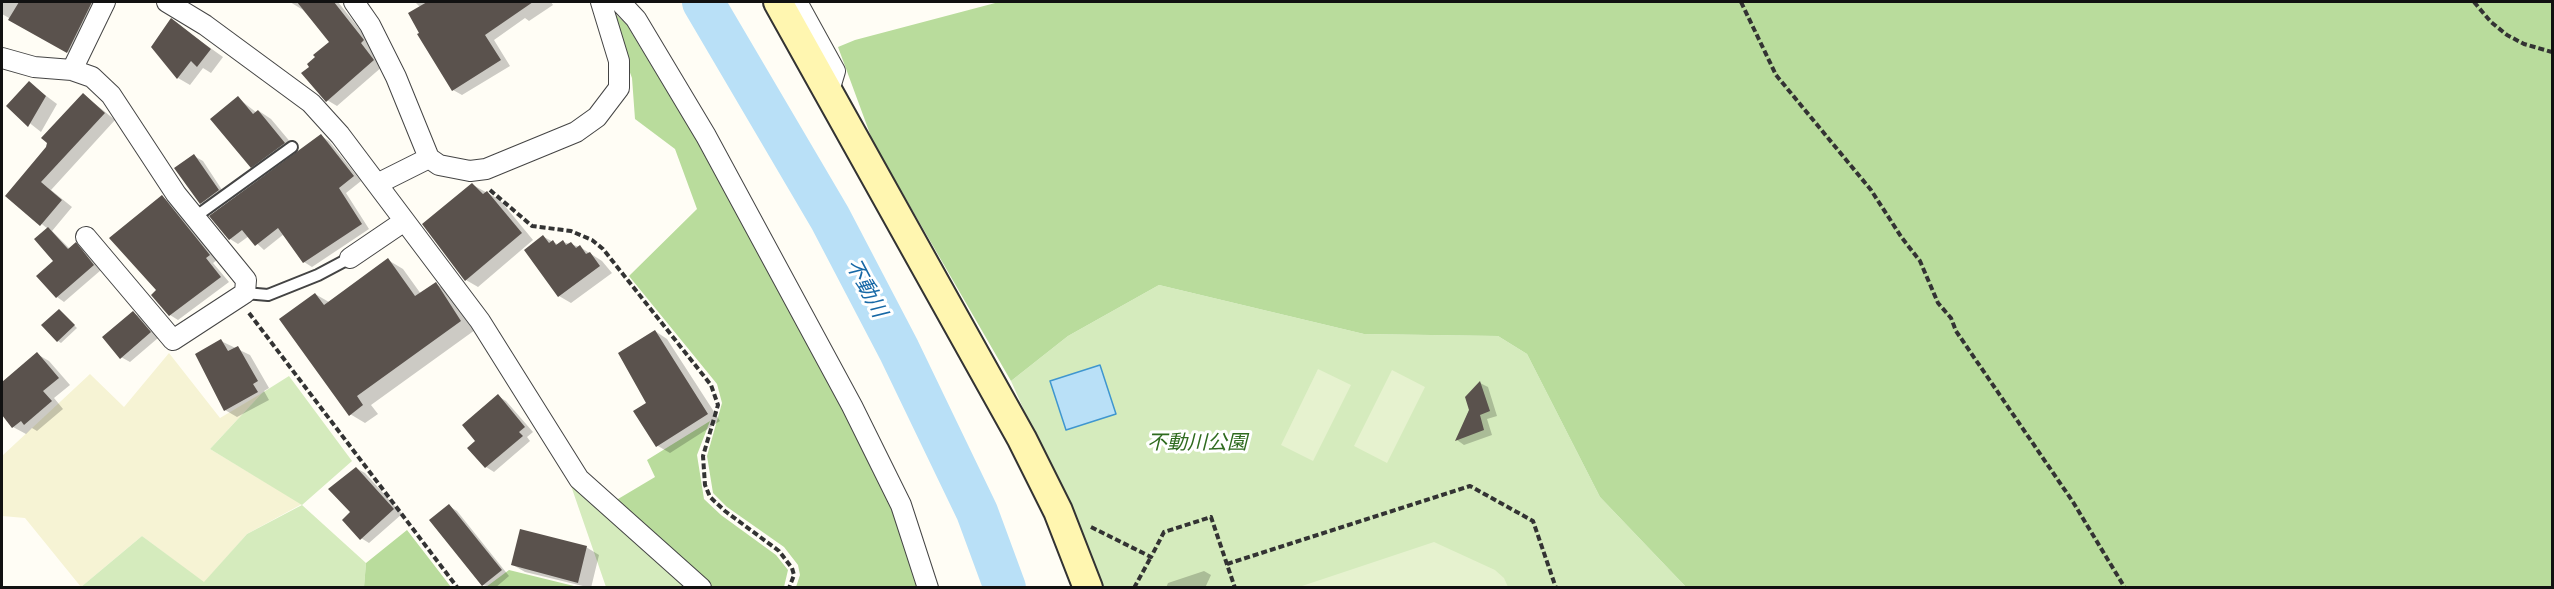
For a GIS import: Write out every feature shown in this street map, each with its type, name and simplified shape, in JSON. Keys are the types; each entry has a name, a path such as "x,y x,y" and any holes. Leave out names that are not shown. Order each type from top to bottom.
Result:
{"street":[{"path":"72,70 105,2"},
{"path":"167,2 205,25 311,103 377,184 480,321 579,478 701,588"},
{"path":"354,2 370,25 396,77 429,158 439,165 470,171 486,169 576,132 606,108 619,88 619,61 601,2"},
{"path":"620,2 636,19 706,136 852,406 901,504 928,588"},
{"path":"778,2 1022,440 1058,511 1088,588"},
{"path":"797,2 834,71 829,91"},
{"path":"2,58 34,67 72,70 92,77 106,89 195,217 246,280 241,296 173,340 86,237"},
{"path":"377,184 429,158"},
{"path":"350,258 404,222"}],"lane":[{"path":"195,217 292,147"},
{"path":"241,296 268,295 318,275 350,258"}],"path":[{"path":"1741,2 1776,75 1800,103 1812,122 1871,190 1920,261 1938,303 1951,318 1956,332 2073,502 2125,588"},
{"path":"2474,2 2491,22 2507,35 2524,45 2553,52"},
{"path":"470,171 532,226 571,231 592,240 603,249 711,385 718,405 703,456 705,485 710,497 725,512 779,551 794,575 789,588"},
{"path":"241,296 457,587"},
{"path":"1227,564 1470,486 1533,521 1556,588"},
{"path":"1058,511 1151,557"},
{"path":"1134,588 1164,532 1211,517 1235,588"}],"shaded area":[{"path":"169,353 220,418 262,393 210,449 302,504 247,534 204,583 142,536 81,587 25,518 2,516 2,456 90,374 124,407"}],"green space":[{"path":"999,2 2552,2 2552,587 1686,587 1600,497 1527,354 1498,336 1364,334 1159,285 1068,336 1011,381 873,142 838,47 855,40"},
{"path":"604,3 627,25 697,141 843,410 891,508 917,587 796,587 800,575 798,565 784,547 727,507 713,493 707,456 722,403 717,384 629,276 697,209 675,149 635,119 632,78"},
{"name":"不動川公園","path":"1159,285 1364,334 1498,336 1527,354 1600,497 1686,587 1099,587 1093,565 1011,381 1068,336"},
{"path":"1318,369 1351,385 1313,461 1281,445"},
{"path":"1392,370 1425,387 1387,463 1354,446"},
{"path":"289,376 352,461 302,505 210,449 262,393"},
{"path":"710,421 697,455 704,499 721,515 776,555 788,570 784,587 710,587 613,502 655,477 647,460"},
{"path":"569,480 691,587 606,587"},
{"path":"302,505 366,563 364,587 81,587 142,536 204,582 247,534"},
{"path":"407,530 451,587 364,587 366,563"},
{"path":"1434,542 1495,570 1504,578 1508,587 1299,587"},
{"path":"509,570 578,587 486,587"}],"water":[{"path":"1100,365 1116,414 1066,430 1050,381"}],"building":[{"path":"19,2 92,2 67,53 8,20"},
{"path":"297,2 334,2 364,40 361,43 374,60 326,102 301,73 309,67 307,64 315,57 313,55 329,42"},
{"path":"427,2 533,2 485,35 501,60 452,91 417,34 419,33 408,13"},
{"path":"171,18 211,49 197,67 191,61 177,79 151,47"},
{"path":"29,81 46,96 28,127 6,106"},
{"path":"83,93 105,113 41,182 62,200 40,226 5,196 46,147 47,143 41,138"},
{"path":"238,96 253,114 258,110 285,143 251,168 210,119"},
{"path":"321,134 354,176 339,188 362,224 303,263 278,228 255,246 242,230 229,240 209,216"},
{"path":"194,154 219,190 200,204 174,168"},
{"path":"472,183 483,194 487,191 522,233 465,281 422,224"},
{"path":"162,195 210,255 206,258 221,277 169,316 151,295 156,290 109,238"},
{"path":"48,227 68,249 76,242 94,265 56,298 36,276 53,261 34,239"},
{"path":"543,235 549,243 553,240 556,245 563,240 566,245 571,242 576,248 580,245 586,254 590,252 600,266 558,297 524,250"},
{"path":"388,258 415,296 436,282 461,321 357,396 363,405 349,416 279,319 315,293 324,305"},
{"path":"59,309 75,325 57,342 41,325"},
{"path":"133,311 151,332 120,359 102,337"},
{"path":"655,330 708,414 656,447 633,411 646,403 618,353"},
{"path":"221,339 228,351 238,346 258,381 253,384 258,392 224,411 195,354"},
{"path":"37,352 59,378 43,391 52,401 24,425 21,421 12,428 2,415 2,382"},
{"path":"1480,381 1490,411 1480,415 1484,430 1455,441 1469,410 1465,397"},
{"path":"498,394 525,427 519,432 523,436 485,468 467,448 475,441 462,425"},
{"path":"356,467 394,509 360,540 342,520 350,512 328,489"},
{"path":"449,504 502,570 482,586 429,520"},
{"path":"520,529 587,546 578,583 511,565"}],"waterway":[{"name":"不動川","path":"703,2 830,218 899,350 977,512 1005,588"}]}
